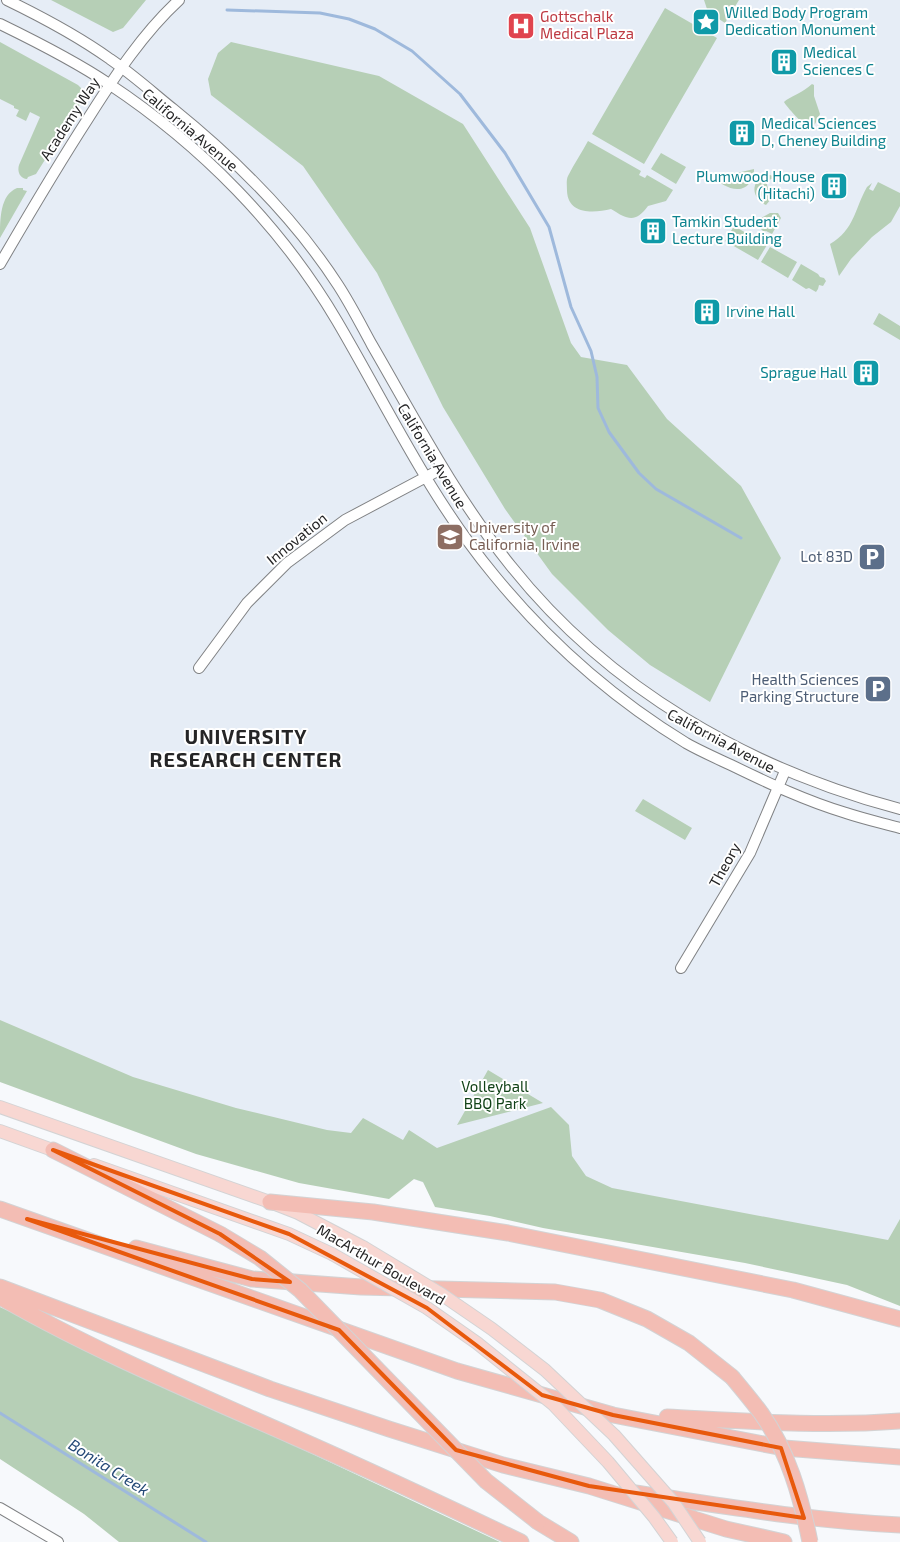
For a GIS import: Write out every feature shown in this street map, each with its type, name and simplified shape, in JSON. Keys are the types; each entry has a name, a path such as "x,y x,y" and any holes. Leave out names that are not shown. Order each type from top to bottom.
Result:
{"highway":[{"path":"53,1150 220,1234 260,1258 300,1290 486,1481 538,1522 571,1542"},
{"path":"270,1202 374,1212 508,1233 793,1290 900,1320"},
{"path":"0,1209 457,1371 613,1415 784,1448 900,1457"},
{"path":"27,1219 252,1280 361,1288 555,1292 600,1300 646,1319 689,1343 732,1377 762,1414 784,1453 796,1485 810,1542"},
{"path":"0,1287 270,1389 503,1466 590,1486 767,1514 845,1522 900,1525"},
{"path":"0,1297 76,1338 196,1394 373,1472 522,1542"},
{"path":"613,1415 791,1424 867,1424 900,1421"},
{"path":"590,1486 726,1530 784,1542"}],"main road":[{"path":"0,1107 270,1202"},
{"name":"MacArthur Boulevard","path":"0,1131 289,1234 332,1254 427,1308 477,1343 553,1404 608,1462 654,1517 672,1542"},
{"name":"MacArthur Boulevard","path":"270,1202 298,1213 363,1247 441,1294 492,1328 545,1370 614,1435 673,1502 700,1542"}],"street":[{"name":"California Avenue","path":"7,0 53,24 107,56 229,156 260,186 302,235 338,285 465,506 511,568 554,614 612,667 669,709 735,748 785,771 830,788 900,809"},
{"name":"Academy Way","path":"0,264 43,189 110,84 151,29 179,0"},
{"name":"California Avenue","path":"0,24 58,53 110,84 168,128 203,158 276,232 310,278 336,319 425,478 492,574 534,620 579,664 605,686 690,745 778,788 845,813 900,828"},
{"name":"Innovation","path":"199,668 247,603 287,563 346,520 443,468"},
{"name":"Theory","path":"681,968 750,853 785,771"},
{"path":"0,1508 58,1542"}],"highlighted area":[{"path":"53,1150 289,1234 427,1308 542,1395 613,1415 781,1448 804,1518 589,1486 456,1450 339,1330 27,1219 252,1279 290,1282 220,1234"}],"shaded area":[{"name":"University of California, Irvine","path":"0,0 900,0 900,1293 427,1184 411,1178 0,1073"}],"green space":[{"path":"51,0 146,0 123,28 113,32"},
{"path":"704,0 739,0 725,23 708,12"},
{"path":"665,8 717,38 644,164 592,134"},
{"path":"0,42 78,85 82,89 84,98 36,174 27,179 20,174 18,170 19,165 40,117 30,112 26,121 16,116 19,110 0,99"},
{"path":"231,42 379,76 463,124 530,228 571,343 581,357 627,365 667,419 741,486 781,558 710,702 650,665 608,630 552,574 505,509 443,407 377,273 303,166 211,95 208,79 218,53"},
{"path":"812,84 814,85 814,96 820,114 810,129 804,125 784,102"},
{"path":"588,141 641,171 639,175 645,178 647,175 673,190 666,201 648,206 639,215 631,218 611,209 590,211 572,205 568,199 567,178"},
{"path":"661,153 686,167 676,184 651,169"},
{"path":"754,169 751,181 747,186 737,189 726,186 712,176 714,173 737,173"},
{"path":"770,175 776,177 767,181 771,199 766,205 757,197 754,188 759,179"},
{"path":"878,182 900,193 900,206 891,222 872,237 851,259 839,276 830,244 849,225 867,187 872,183 869,189 873,191"},
{"path":"23,188 23,190 27,191 0,238 4,202 11,191"},
{"path":"770,213 778,213 781,218 772,234 764,232 757,225 761,218"},
{"path":"734,226 767,245 758,260 725,241"},
{"path":"770,247 797,262 788,278 761,262"},
{"path":"801,264 826,281 823,286 819,285 816,292 809,288 806,289 792,280"},
{"path":"879,313 900,326 900,340 873,324"},
{"path":"643,799 692,828 685,840 635,811"},
{"path":"0,1020 133,1077 236,1108 327,1130 351,1133 363,1118 403,1140 409,1130 437,1148 551,1107 569,1125 572,1156 586,1176 612,1188 888,1240 900,1219 900,1306 847,1285 745,1263 435,1207 423,1182 414,1179 389,1199 299,1183 196,1154 0,1082"},
{"name":"Volleyball BBQ Park","path":"488,1070 543,1103 457,1125"},
{"path":"0,1307 500,1542 119,1542 84,1514 0,1459"}],"waterway":[{"path":"227,10 320,13 349,19 375,29 412,51 460,94 505,153 549,227 571,307 591,351 597,377 598,408 609,432 639,473 656,489 741,538"},
{"name":"Bonita Creek","path":"0,1413 206,1542"}],"place":[{"name":"Willed Body Program Dedication Monument","path":"706,22"},
{"name":"Gottschalk Medical Plaza","path":"521,26"},
{"name":"Medical Sciences C","path":"784,62"},
{"name":"Medical Sciences D, Cheney Building","path":"742,133"},
{"name":"Plumwood House (Hitachi)","path":"834,186"},
{"name":"Tamkin Student Lecture Building","path":"653,231"},
{"name":"Irvine Hall","path":"707,312"},
{"name":"Sprague Hall","path":"866,373"},
{"name":"University of California, Irvine","path":"450,537"},
{"name":"Lot 83D","path":"872,557"},
{"name":"Health Sciences Parking Structure","path":"878,689"}],"district":[{"name":"UNIVERSITY RESEARCH CENTER","path":"246,748"}]}
